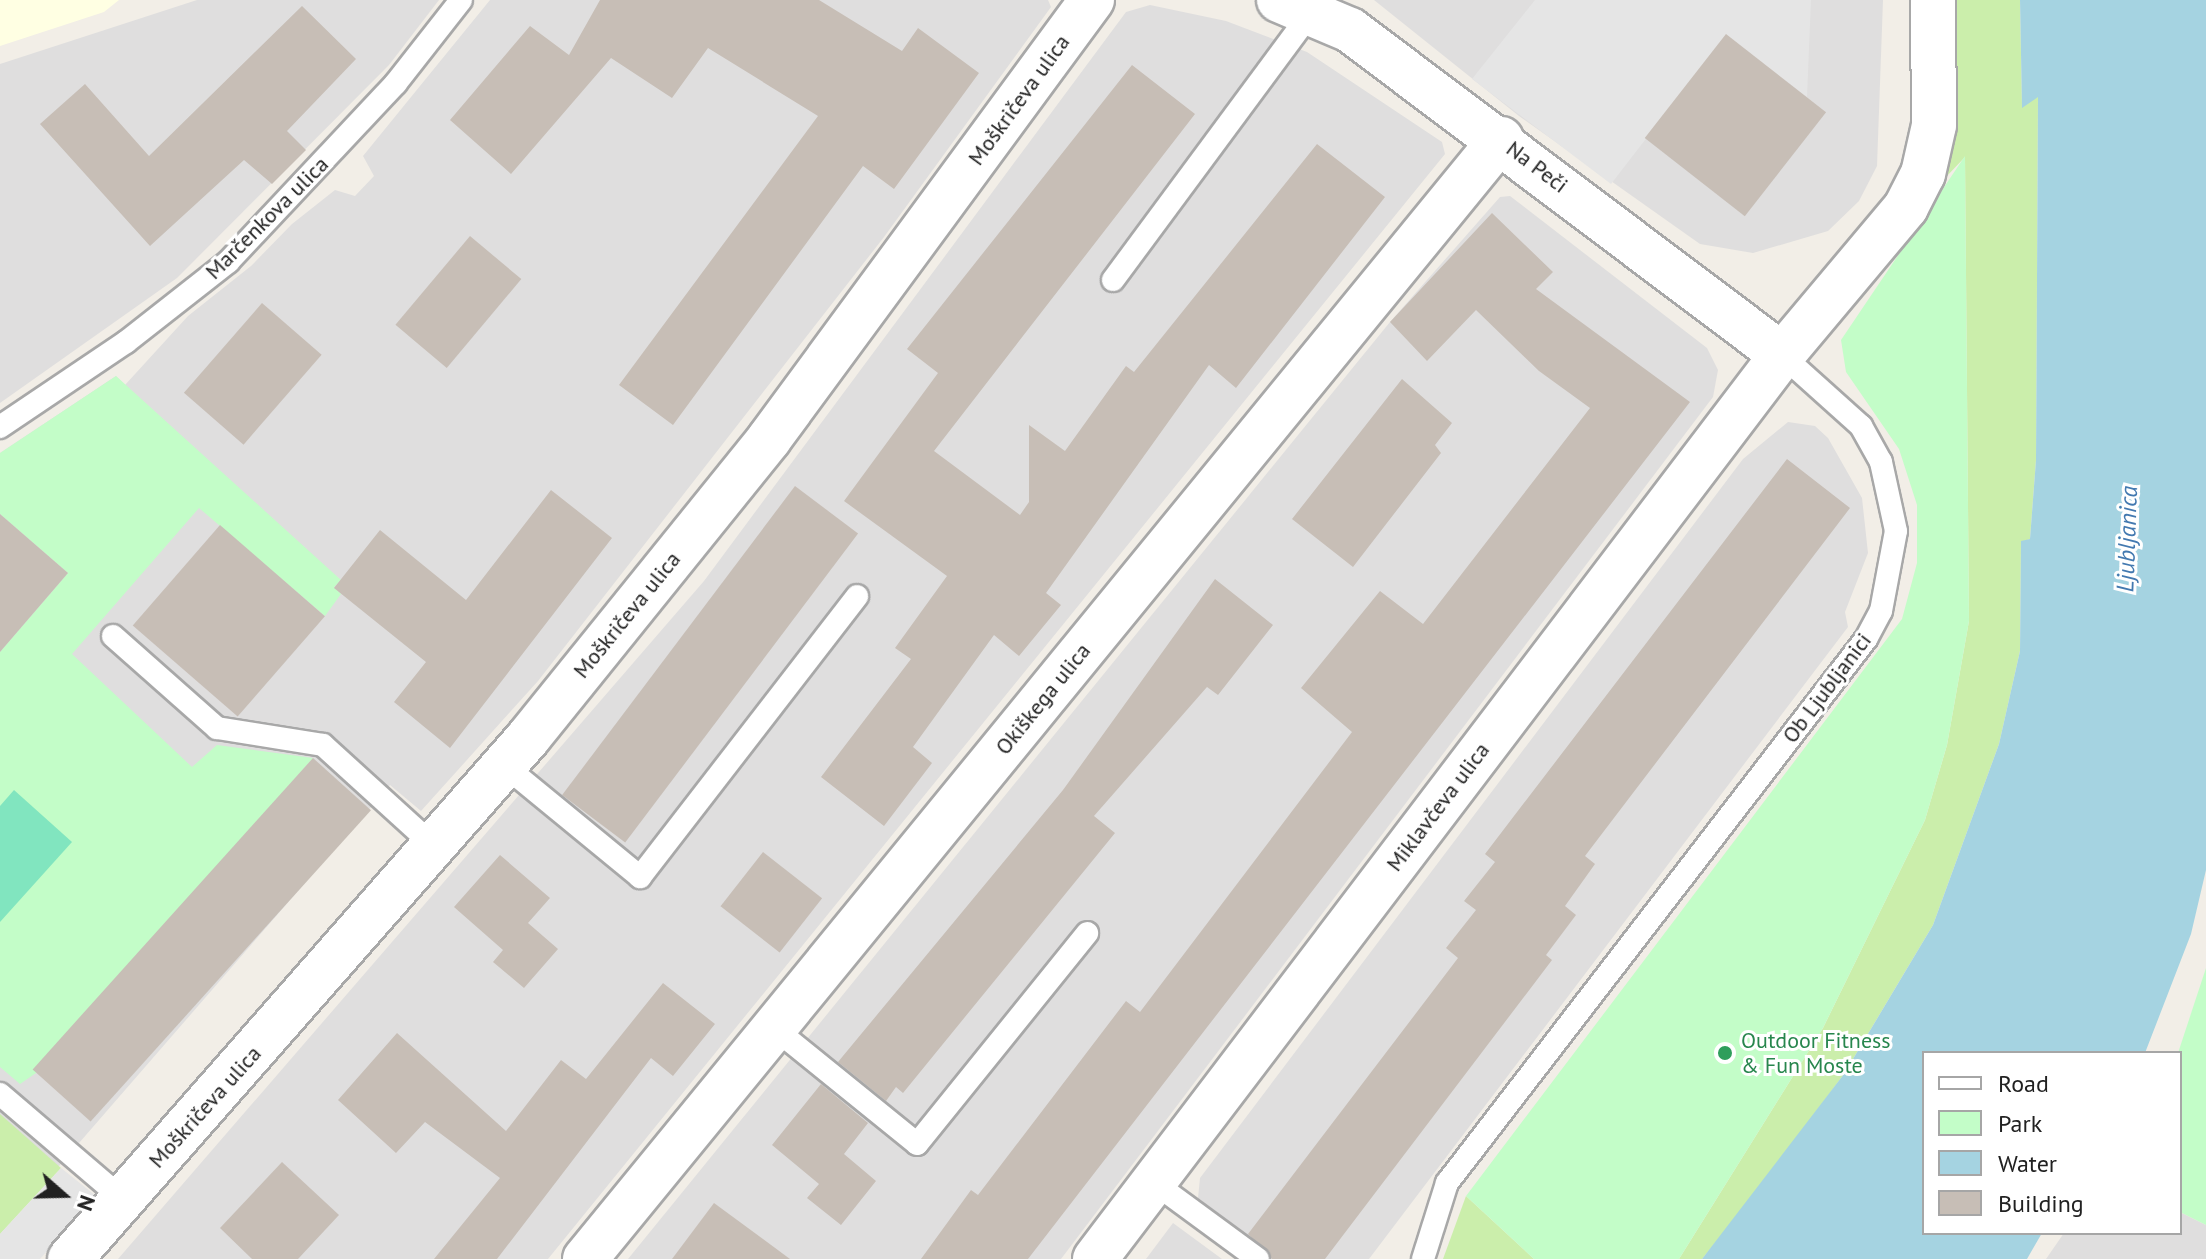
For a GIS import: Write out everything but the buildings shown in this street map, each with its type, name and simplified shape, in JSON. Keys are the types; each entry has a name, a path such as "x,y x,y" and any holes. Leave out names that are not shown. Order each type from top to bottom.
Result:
{"street":[{"name":"Moškričeva ulica","path":"70,1259 436,848 505,766 769,439 1092,0"},
{"path":"1782,355 1915,194 1934,125 1933,0"},
{"name":"Na Peči","path":"1296,6 1350,30 1501,139 1782,355"},
{"name":"Okiškega ulica","path":"585,1259 1501,139"},
{"name":"Miklavčeva ulica","path":"1095,1259 1782,355"}],"lane":[{"name":"Marčenkova ulica","path":"0,427 126,342 228,262 396,83 461,0"},
{"path":"1113,280 1296,6"},
{"name":"Ob Ljubljanici","path":"1423,1259 1447,1183 1866,639 1881,611 1896,531 1881,462 1861,426 1782,355"},
{"path":"505,766 640,877 857,596"},
{"path":"113,636 217,728 323,745 436,848"},
{"path":"774,1028 917,1144 1087,933"},
{"path":"0,1094 123,1199"},
{"path":"1153,1182 1258,1259"}],"shaded area":[{"path":"0,0 119,0 104,12 0,46"},
{"path":"197,0 439,0 389,65 177,278 0,403 0,64"},
{"path":"490,0 1048,0 1051,7 884,237 538,681 421,811 390,785 0,1234 0,453 116,376 125,385 188,316 251,266 292,224 335,190 355,196 374,176 363,156"},
{"path":"1374,0 1883,0 1877,166 1859,201 1828,231 1753,253 1700,244 1519,116"},
{"path":"1535,0 1811,0 1807,97 1726,35 1611,184 1472,79"},
{"path":"1150,5 1226,21 1307,52 1442,142 1445,154 548,1259 118,1259 704,581 1126,12"},
{"path":"1510,196 1707,348 1718,370 1713,397 1061,1259 628,1259 1390,322 1500,197"},
{"path":"1788,422 1815,426 1828,438 1862,498 1868,553 1845,612 1848,627 1369,1259 1278,1259 1198,1198 1200,1178 1743,459"},
{"path":"61,1168 96,1196 40,1259 0,1259 0,1234"},
{"path":"2182,1213 2206,1225 2206,1259 2046,1259 2063,1235 2182,1235"},
{"path":"1173,1223 1222,1259 1146,1259"}],"green space":[{"path":"1954,0 2020,0 2022,107 2038,96 2036,460 2030,539 2021,542 2020,651 1999,744 1933,925 1844,1074 1754,1195 1702,1259 1679,1259 1823,1028 1925,820 1947,745 1969,621 1965,157 1946,177 1953,148"},
{"path":"1965,156 1969,621 1947,745 1925,820 1823,1028 1679,1259 1534,1259 1466,1196 1902,619 1917,563 1917,505 1899,449 1846,372 1841,340"},
{"path":"116,376 341,580 334,587 341,594 325,616 199,508 72,654 192,767 217,745 313,758 36,1073 20,1084 0,1067 0,652 68,573 0,514 0,453"},
{"path":"14,790 72,842 0,922 0,806"},
{"path":"2206,968 2206,1225 2182,1213 2182,1051 2179,1051"},
{"path":"0,1114 61,1168 0,1234"},
{"path":"1466,1196 1534,1259 1443,1259"}],"water":[{"name":"Ljubljanica","path":"2020,0 2206,0 2206,870 2191,934 2146,1051 1922,1051 1922,1235 2041,1235 2027,1259 1702,1259 1844,1074 1933,925 1999,744 2020,651 2021,541 2030,539 2036,460 2038,97 2022,108"}],"place":[{"name":"Outdoor Fitness & Fun Moste","path":"1725,1053"}]}
